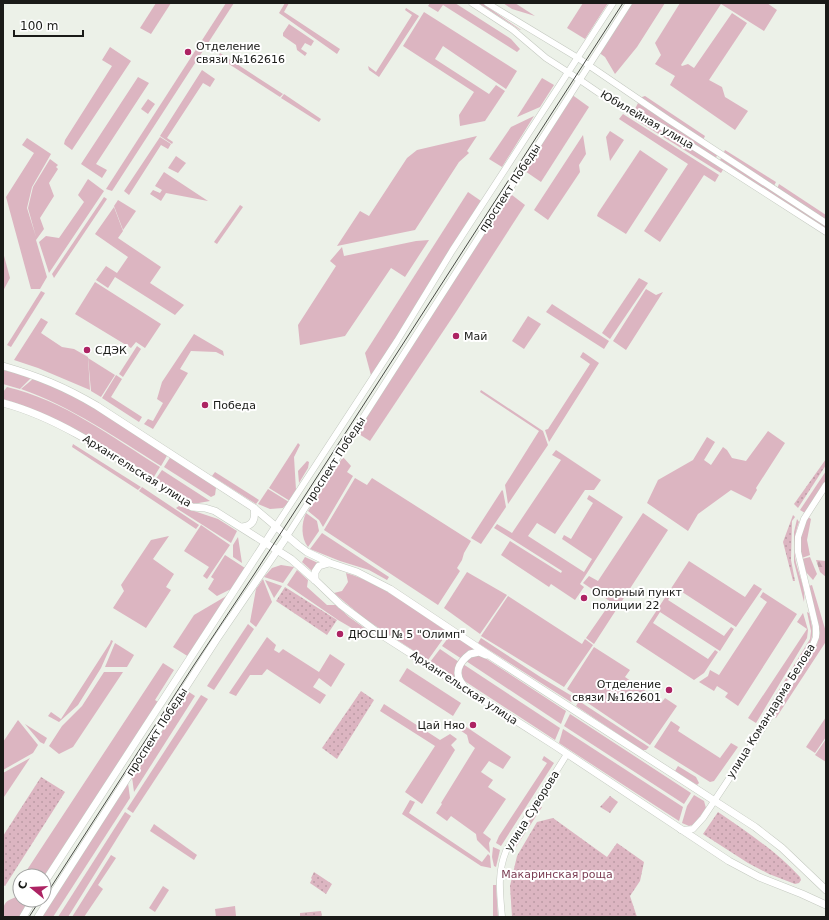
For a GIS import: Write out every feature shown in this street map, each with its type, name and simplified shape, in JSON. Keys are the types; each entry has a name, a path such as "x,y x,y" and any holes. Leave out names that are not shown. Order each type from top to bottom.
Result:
{"main road":[{"name":"Юбилейная улица","path":"472,3 513,30 546,58 568,73 703,152 826,232"},
{"name":"Юбилейная улица","path":"487,3 589,65 638,100 826,223"},
{"name":"проспект Победы","path":"52,871 397,341 452,251 613,3"},
{"name":"проспект Победы","path":"38,917 216,640 287,536 629,3"},
{"path":"520,37 527,27"},
{"path":"631,110 638,100"},
{"path":"3,366 52,382 72,391 254,508 307,552 378,582 452,629 495,659 769,837 826,890"},
{"name":"Архангельская улица","path":"3,403 38,414 56,422 192,507 205,508 215,511 242,527 294,562 341,605 363,622 742,869 826,905"},
{"name":"улица Командарма Белова","path":"682,830 697,826 715,801 812,647 816,637 816,628 798,552 798,537 804,519 826,484"},
{"path":"242,527 247,527 253,522 255,516 254,508"},
{"path":"315,580 315,572 319,566 330,563"},
{"path":"470,692 459,681 458,676 459,667 467,656 474,652 479,652 495,659"},
{"name":"улица Суворова","path":"502,917 500,874 502,860 506,851 567,754"},
{"path":"23,917 28,908"}],"green space":[{"path":"156,3 171,3 151,34 140,28"},
{"path":"226,3 234,3 112,191 106,189"},
{"path":"285,3 289,3 284,12 340,49 337,54 279,13"},
{"path":"430,3 455,3 511,39 520,49 517,52 443,5 438,12 428,6"},
{"path":"478,3 482,3 521,30 520,30"},
{"path":"503,3 515,3 535,16 512,9"},
{"path":"583,3 608,3 585,39 567,28"},
{"path":"629,3 665,3 637,47 615,74 605,57 598,52"},
{"path":"680,3 767,3 777,10 764,31 721,4 681,65 688,64 694,68 732,13 747,23 709,80 722,87 725,97 748,111 735,130 670,85 675,76 655,64 661,55 655,43"},
{"path":"406,8 419,16 379,77 369,70 368,66 376,72 412,15 405,10"},
{"path":"424,12 517,71 506,89 443,46 435,59 489,94 496,85 505,91 485,121 460,126 459,115 474,92 403,46"},
{"path":"289,24 314,41 311,46 305,43 301,49 307,53 305,56 297,50 296,45 283,36 283,33"},
{"path":"110,47 131,61 72,150 64,144 65,140 112,66 102,60"},
{"path":"220,53 283,94 280,97 218,57"},
{"path":"202,70 215,79 210,87 203,83 167,138 173,142 172,144 160,136"},
{"path":"138,77 149,83 96,164 107,170 102,178 81,164"},
{"path":"542,78 554,85 540,107 517,117"},
{"path":"284,94 321,119 319,122 281,98"},
{"path":"571,94 589,107 541,182 522,169"},
{"path":"645,96 705,136 703,140 639,98"},
{"path":"148,99 155,104 148,114 141,109"},
{"path":"638,103 717,155 716,158 635,109"},
{"path":"627,110 724,168 721,173 625,113"},
{"path":"623,114 719,175 715,182 704,175 660,242 644,231 688,164 619,119"},
{"path":"534,116 502,167 489,159 511,127"},
{"path":"610,131 624,140 610,161 606,137"},
{"path":"583,135 586,154 579,165 580,172 548,220 534,210"},
{"path":"477,136 467,151 469,153 459,162 415,230 337,246 360,211 369,216 407,158 417,150"},
{"path":"160,137 171,144 168,149 161,145 129,195 124,191"},
{"path":"27,138 51,154 32,187 27,208 36,237 28,208 33,187 50,159 58,165 56,167 58,169 49,183 54,196 40,218 44,229 36,240 47,277 40,289 31,289 6,197 34,153 22,145"},
{"path":"640,150 668,169 626,234 597,216"},
{"path":"725,150 776,182 774,186 723,154"},
{"path":"176,156 186,163 178,173 168,168"},
{"path":"721,158 826,226 826,230 720,160"},
{"path":"164,172 208,201 166,193 161,201 150,194 153,190 160,193 162,190 155,186"},
{"path":"88,179 104,191 49,273 39,242 46,236 59,238 84,202 78,195"},
{"path":"779,184 826,215 826,220 777,189"},
{"path":"468,192 484,203 372,379 365,353"},
{"path":"508,192 525,205 370,441 354,431"},
{"path":"104,197 107,199 54,278 52,274"},
{"path":"118,200 136,211 123,230 114,206"},
{"path":"240,205 243,207 217,244 214,242"},
{"path":"114,207 123,231 118,238 161,267 150,283 184,305 175,315 115,277 108,288 96,280 106,266 117,273 128,257 95,234"},
{"path":"429,240 405,277 391,268 345,336 300,345 298,325 336,266 330,261 342,247 344,256 416,241"},
{"path":"3,252 10,278 3,291"},
{"path":"639,278 648,283 610,339 602,333"},
{"path":"95,282 161,324 145,348 136,342 131,348 75,314"},
{"path":"646,289 656,295 663,292 626,350 613,341"},
{"path":"41,291 45,293 11,347 7,345"},
{"path":"552,304 609,341 604,349 546,312"},
{"path":"528,316 541,324 524,349 512,341"},
{"path":"41,318 48,322 41,333 62,347 74,349 88,357 90,390 38,368 14,360"},
{"path":"194,334 223,351 224,356 216,352 191,351 180,369 188,373 153,429 144,424 148,419 153,421 163,403 157,399 162,382"},
{"path":"137,346 141,349 123,377 119,374"},
{"path":"583,352 599,363 549,442 545,430 548,429 590,364 580,357"},
{"path":"88,358 115,375 101,397 91,391"},
{"path":"3,370 32,377 20,389 3,384"},
{"path":"116,375 122,379 111,397 142,417 139,422 102,398"},
{"path":"34,378 45,381 97,408 168,454 161,466 76,414 40,396 21,389"},
{"path":"7,387 28,393 67,410 160,467 152,480 99,445 62,423 24,406 3,399 3,392"},
{"path":"481,390 543,431 548,445 508,504 505,485 539,431 480,392"},
{"path":"768,431 785,443 756,488 757,490 751,500 731,490 698,514 688,531 647,503 658,480 693,460 707,437 715,442 704,460 711,465 723,447 732,458 746,461"},
{"path":"298,443 300,445 294,457 296,490 290,501 269,488"},
{"path":"73,444 141,487 138,490 72,447"},
{"path":"556,450 601,480 594,490 585,490 555,534 537,523 528,536 584,572 592,559 562,539 564,535 571,539 593,503 587,499 589,495 623,517 580,584 584,587 575,600 551,584 549,587 501,555 510,541 561,573 562,571 494,528 497,524 512,533 561,460 552,455"},
{"path":"171,456 208,480 216,488 215,495 211,497 164,467"},
{"path":"343,457 351,466 347,472 353,476 323,527 319,520 308,511"},
{"path":"826,459 826,465 798,508 794,504"},
{"path":"307,461 309,462 308,468 299,483 298,471"},
{"path":"162,470 210,501 193,504 155,480"},
{"path":"826,471 826,481 805,513 800,510"},
{"path":"215,472 259,500 256,504 212,476"},
{"path":"355,478 367,485 372,478 471,541 457,568 460,571 438,605 324,530"},
{"path":"142,487 199,525 196,529 139,491"},
{"path":"268,489 289,502 283,508 270,509 258,504"},
{"path":"502,490 506,507 481,544 471,538"},
{"path":"179,506 218,519 237,531 231,543 176,508"},
{"path":"306,513 317,521 319,531 308,547 302,531"},
{"path":"643,513 668,530 594,644 586,638 611,602 583,583 589,576 598,581"},
{"path":"793,515 795,517 792,521 791,560 795,581 793,581 783,542"},
{"path":"807,516 811,519 807,540 810,555 802,558 801,537"},
{"path":"797,519 799,522 794,542 794,532"},
{"path":"201,525 230,545 207,579 203,576 209,567 184,551"},
{"path":"322,533 389,577 387,580 369,570 340,561 310,549"},
{"path":"169,536 153,559 174,574 166,587 171,590 146,628 113,608 124,591 121,585 151,540"},
{"path":"238,537 242,563 233,557 233,545"},
{"path":"794,553 803,587 804,602 794,562"},
{"path":"225,555 245,568 231,589 217,596 208,589 214,579 211,577"},
{"path":"305,557 318,563 313,572 302,562"},
{"path":"810,557 817,574 813,580 805,571 802,559"},
{"path":"816,560 826,561 826,577 820,572"},
{"path":"689,561 745,597 754,584 762,589 736,627 676,588 668,600 724,636 731,627 734,629 720,651 660,612 653,623 708,659 715,650 718,652 704,673 694,680 636,642"},
{"path":"281,565 294,567 283,583 264,577 272,568"},
{"path":"297,570 308,580 307,587 327,605 336,605 349,617 370,632 371,634 369,638 338,620 287,585"},
{"path":"467,572 507,595 480,634 444,608"},
{"path":"346,573 386,591 448,632 428,660 365,619 334,593 342,591 348,582"},
{"path":"263,579 272,602 256,627 250,622 256,589"},
{"path":"265,580 282,586 274,598"},
{"path":"812,585 826,632 825,643 776,718 772,715 817,644 820,633 809,586"},
{"path":"285,587 337,620 327,635 276,601"},
{"path":"763,592 797,614 738,706 725,697 728,693 717,686 714,691 699,682 708,676 710,670 719,675 767,602 760,597"},
{"path":"228,595 189,657 173,647 194,615"},
{"path":"508,596 582,644 585,639 593,645 564,687 481,636"},
{"path":"807,612 809,613 812,628 810,644 758,727 758,724 810,639 811,631"},
{"path":"803,613 808,630 807,638 756,723 748,718 807,629 797,622"},
{"path":"248,624 254,629 214,690 207,686"},
{"path":"451,634 476,650 462,659 442,646"},
{"path":"267,637 276,645 274,650 279,653 283,649 319,672 330,654 345,664 331,687 319,678 313,687 326,695 320,704 267,669 262,675 250,675 236,696 229,693"},
{"path":"481,638 572,696 573,700 571,702 478,643"},
{"path":"111,640 113,641 101,668 78,705 59,722 48,716 51,712 61,719"},
{"path":"115,643 134,655 127,667 105,667"},
{"path":"594,647 630,670 625,677 662,702 665,698 677,706 650,745 567,689"},
{"path":"440,649 459,662 455,678 430,662"},
{"path":"472,655 482,656 566,711 561,724 466,661"},
{"path":"163,663 174,670 155,700 158,702 50,868 28,868"},
{"path":"463,664 560,728 555,740 463,680 460,672"},
{"path":"407,668 461,703 453,716 399,681"},
{"path":"104,672 123,672 73,747 59,754 49,746 62,726 82,706"},
{"path":"361,691 374,700 337,759 322,748"},
{"path":"189,692 195,696 134,792 132,777"},
{"path":"201,695 208,699 133,813 127,809"},
{"path":"579,701 649,747 646,750 642,750 576,706"},
{"path":"384,704 440,740 450,734 457,739 451,745 455,750 422,804 405,792 435,746 380,711"},
{"path":"570,714 691,793 684,804 564,726"},
{"path":"826,717 826,737 815,753 806,747"},
{"path":"18,720 38,745 33,753 3,770 3,742"},
{"path":"671,721 680,727 678,731 720,758 731,743 738,747 714,781 710,782 654,747"},
{"path":"459,722 511,757 503,769 489,761 481,772 493,780 488,787 506,799 483,833 491,839 489,843 490,853 477,840 476,834 451,816 447,821 436,813 475,748 469,743 467,735 457,728"},
{"path":"25,724 47,738 44,744 40,742"},
{"path":"563,729 683,807 679,821 559,743"},
{"path":"826,739 826,762 815,755"},
{"path":"544,756 554,763 501,846 496,843 499,836 547,763 542,760"},
{"path":"30,758 4,797 3,773"},
{"path":"678,766 696,777 699,783 697,785 675,771"},
{"path":"41,777 65,792 16,868 12,868 12,875 5,886 3,885 3,836"},
{"path":"128,783 130,798 53,917 42,917 48,908 52,908 52,901"},
{"path":"694,795 704,801 706,808 695,824 689,826 682,823 687,806"},
{"path":"610,796 618,802 610,813 600,807"},
{"path":"410,800 415,802 409,813 482,862 488,854 490,856 491,868 481,866 402,814"},
{"path":"539,806 542,807 516,847 512,847"},
{"path":"125,812 131,816 68,917 58,917"},
{"path":"718,812 761,842 781,859 800,877 801,880 799,883 795,884 769,874 748,863 703,834"},
{"name":"Макаринская роща","path":"553,818 607,857 617,843 644,862 640,881 630,896 637,917 512,917 510,886 517,856 537,822"},
{"path":"154,824 197,855 194,860 150,831"},
{"path":"493,847 500,850 496,867 494,866 492,857"},
{"path":"111,855 116,858 98,885 103,889 84,917 72,917"},
{"path":"314,872 332,884 326,894 310,883"},
{"path":"493,885 496,885 498,917 493,917"},
{"path":"163,886 169,890 155,912 149,908"},
{"path":"12,899 12,908 26,908 20,917 3,917 4,907 8,901"},
{"path":"235,906 236,916 216,917 215,909"},
{"path":"321,911 322,917 300,917 300,913"}],"tram line":[{"path":"52,886 623,3"},
{"path":"29,917 35,908"}],"place":[{"name":"Отделение связи №162616","path":"188,52"},
{"name":"Май","path":"456,336"},
{"name":"СДЭК","path":"87,350"},
{"name":"Победа","path":"205,405"},
{"name":"Опорный пункт полиции 22","path":"584,598"},
{"name":"ДЮСШ № 5 \"Олимп\"","path":"340,634"},
{"name":"Отделение связи №162601","path":"669,690"},
{"name":"Цай Няо","path":"473,725"}]}
